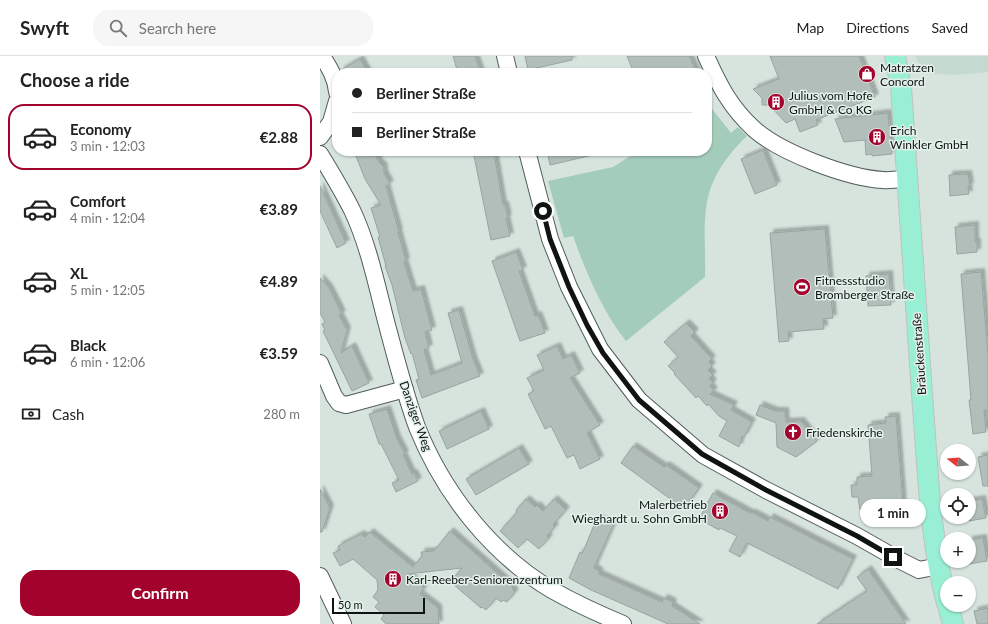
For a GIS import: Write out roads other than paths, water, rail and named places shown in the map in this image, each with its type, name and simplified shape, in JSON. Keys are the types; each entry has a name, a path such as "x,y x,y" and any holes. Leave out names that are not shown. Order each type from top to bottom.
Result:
{"main road":[{"name":"Bräuckenstraße","path":"895,56 901,87 930,495 941,576"},
{"name":"Bräuckenstraße","path":"949,612 953,624"}],"street":[{"path":"322,56 332,74"},
{"path":"505,56 508,68"},
{"path":"706,56 712,68"},
{"path":"712,69 730,102 755,130 774,142 814,162 847,172 884,180 907,178"},
{"path":"320,137 332,118"},
{"name":"Danziger Weg","path":"320,154 335,177 352,210 364,241 417,427 441,475 463,509 488,538 514,562 551,589 583,606 623,624"},
{"path":"529,156 550,239 569,287 600,350 639,400 702,454 734,472 919,570 939,566"},
{"path":"320,363 334,396 339,403 346,406 405,389"},
{"path":"320,576 343,624"}],"place":[{"name":"Matratzen Concord","path":"867,74"},
{"name":"Julius vom Hofe GmbH & Co KG","path":"776,102"},
{"name":"Erich Winkler GmbH","path":"877,137"},
{"name":"Fitnessstudio Bromberger Straße","path":"802,287"},
{"name":"Friedenskirche","path":"793,432"},
{"name":"Malerbetrieb Wieghardt u. Sohn GmbH","path":"720,511"},
{"name":"Karl-Reeber-Seniorenzentrum","path":"393,579"}]}
